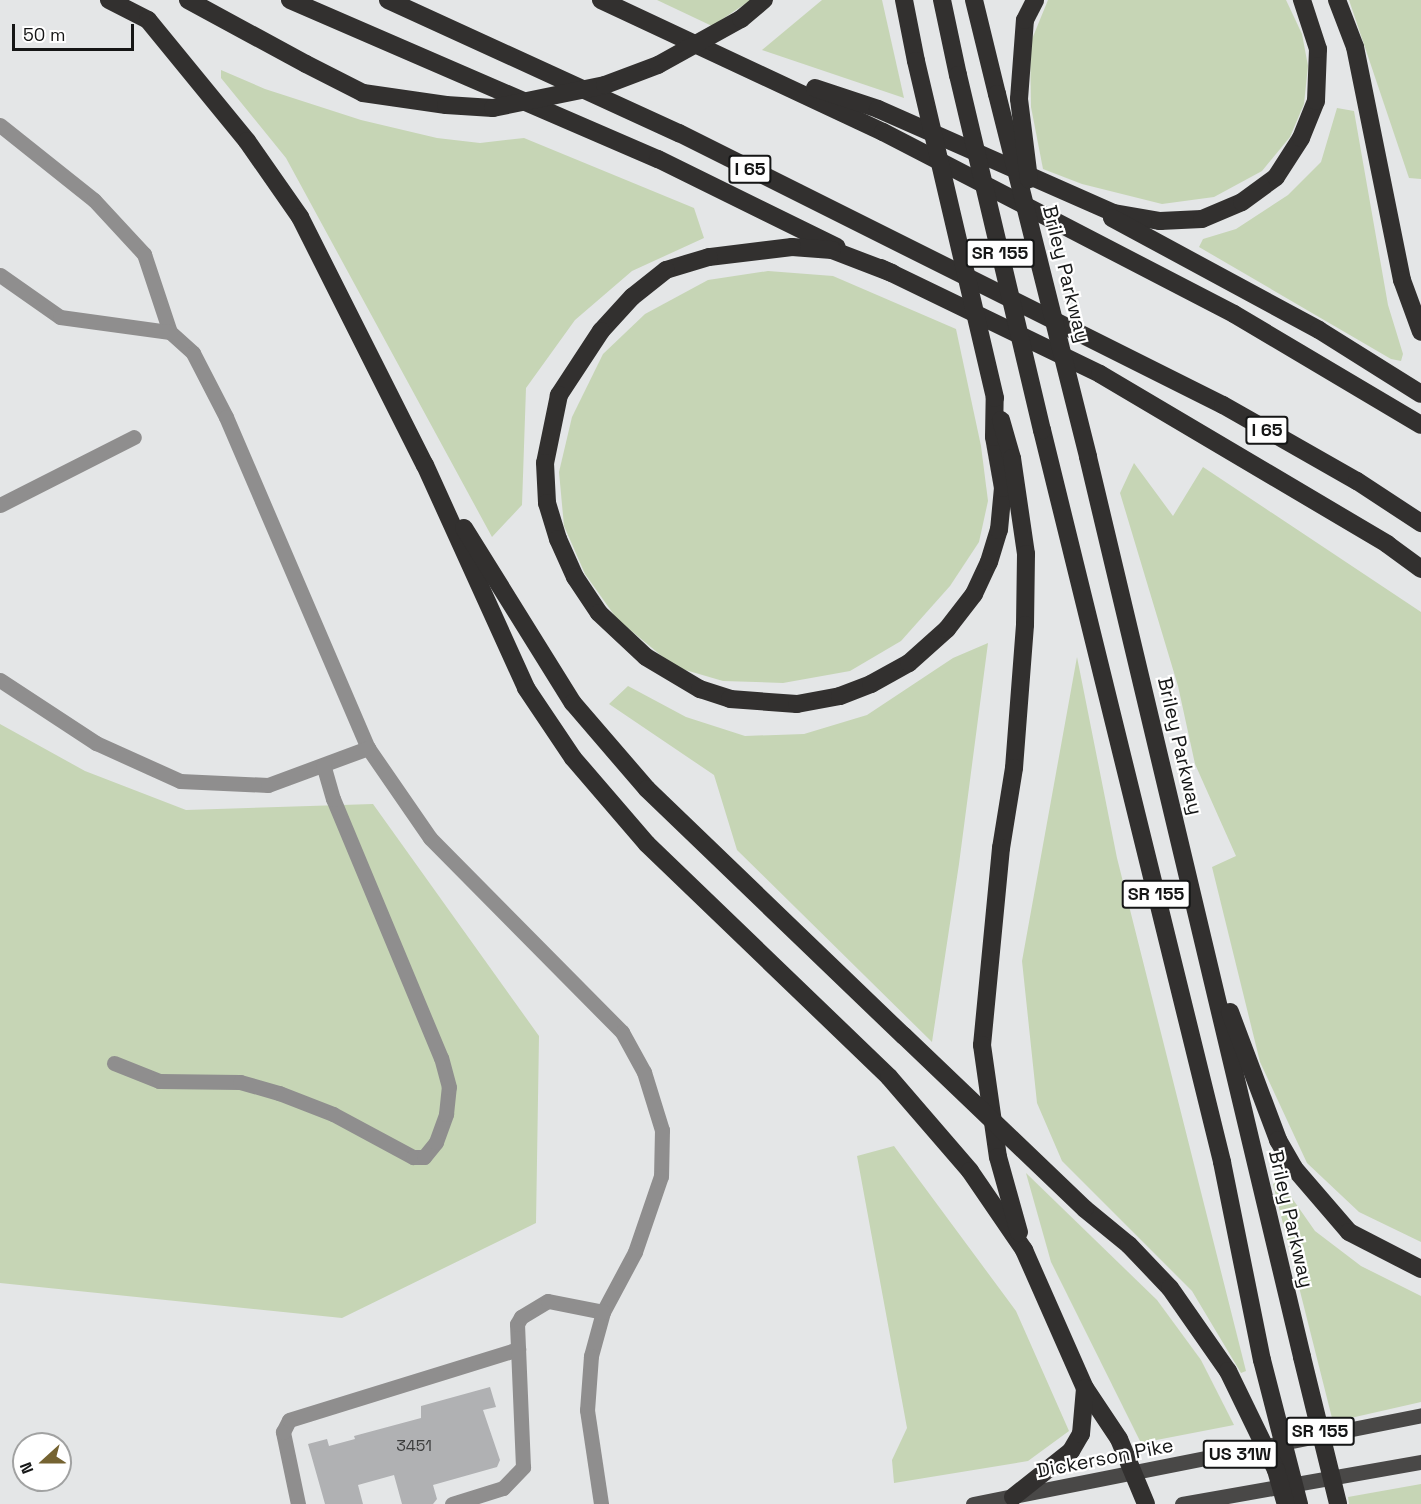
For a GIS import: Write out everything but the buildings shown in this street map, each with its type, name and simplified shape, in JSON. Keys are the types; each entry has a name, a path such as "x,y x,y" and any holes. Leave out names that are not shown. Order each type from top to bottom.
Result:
{"highway":[{"path":"109,0 148,20 247,141 300,217 425,465 526,688 573,758 647,844 889,1077 970,1171 1023,1250"},
{"path":"188,0 363,93 446,105 493,108 605,85 658,65 741,19 764,0"},
{"path":"290,0 658,159 1100,374 1387,544 1421,569"},
{"name":"I 65","path":"388,0 679,133 1223,405 1357,481 1421,523"},
{"path":"601,0 749,66 1234,314 1421,425"},
{"path":"904,0 916,60 1020,499 1026,554 1025,624 1014,768 1001,848 982,1045 998,1157 1023,1250 1085,1388 1119,1439 1146,1504"},
{"name":"SR 155","path":"942,0 1042,430 1222,1162 1262,1360 1299,1504"},
{"name":"Briley Parkway","path":"974,0 1088,457 1338,1504"},
{"path":"1035,0 1025,20 1019,99 1038,252"},
{"path":"749,66 878,109 1114,213 1160,221 1202,219 1242,202 1276,177 1301,138 1316,100 1318,49 1302,0"},
{"path":"1337,0 1355,47 1402,280 1421,332"},
{"path":"1058,190 1319,330 1421,394"},
{"path":"892,273 822,250 792,247 709,257 666,270 632,297 601,331 559,395 545,463 546,503 558,539 575,577 599,612 646,657 700,689 730,699 797,704 840,696 909,663 947,628 974,594 989,562 999,530 1003,488 994,437 995,398"},
{"path":"425,465 573,703 670,813 1085,1209 1129,1245 1170,1288 1228,1371 1276,1470 1286,1504"},
{"path":"1199,928 1278,1140 1294,1168 1349,1232 1421,1269"},
{"path":"1013,1497 1071,1451 1081,1434 1085,1388"}],"main road":[{"name":"Dickerson Pike","path":"974,1504 1134,1475 1421,1415"},
{"name":"US 31W","path":"1182,1504 1421,1462"}],"lane":[{"path":"0,125 94,200 144,254 170,332 193,353 226,417 368,748 430,838 622,1032 644,1072 662,1130 661,1176 635,1252 603,1312 591,1356 586,1410 601,1504"},
{"path":"0,275 60,317 170,332"},
{"path":"0,505 134,437"},
{"path":"0,680 96,743 180,781 268,785 368,748"},
{"path":"114,1063 159,1081 240,1082 279,1093 333,1114 413,1157 424,1157 436,1142 446,1114 449,1087 441,1058 333,799 323,765"},
{"path":"452,1504 503,1488 523,1467 517,1324 536,1306 562,1302 603,1312"},
{"path":"298,1504 283,1432 289,1420 518,1349"}],"green space":[{"path":"657,0 751,0 712,26"},
{"path":"822,0 882,0 904,98 762,50"},
{"path":"1048,0 1286,0 1302,34 1308,66 1304,104 1290,137 1262,171 1214,197 1162,204 1082,184 1043,169 1031,107 1030,44"},
{"path":"1349,0 1421,0 1421,179 1409,178"},
{"path":"221,70 265,89 361,120 437,138 480,143 524,138 694,208 704,238 632,271 575,320 526,388 522,505 492,537 286,158 221,78"},
{"path":"1337,108 1354,111 1388,305 1403,354 1401,361 1391,359 1199,247 1203,239 1236,229 1288,195 1321,162"},
{"path":"768,271 833,276 956,329 981,446 988,501 979,542 950,586 901,641 850,671 783,683 723,681 675,667 617,619 585,574 564,526 559,472 572,417 603,354 645,314 708,280"},
{"path":"1134,463 1173,516 1203,467 1421,612 1421,1242 1359,1212 1307,1163 1260,1062 1212,867 1236,856 1195,764 1178,686 1120,493"},
{"path":"988,643 959,864 932,1042 737,850 714,775 609,704 628,686 686,717 745,736 804,734 867,715 953,658"},
{"path":"1077,657 1117,858 1246,1371 1241,1373 1192,1291 1062,1161 1037,1103 1022,961"},
{"path":"0,724 85,771 186,810 373,804 539,1036 536,1223 342,1318 0,1283"},
{"path":"894,1146 1016,1311 1069,1431 1028,1461 894,1483 892,1460 907,1428 857,1156"},
{"path":"1026,1173 1157,1300 1201,1360 1234,1425 1141,1443 1051,1262"},
{"path":"1280,1181 1315,1231 1361,1266 1421,1296 1421,1402 1333,1422 1273,1184"},
{"path":"1421,1484 1421,1504 1349,1504 1348,1497"}]}
